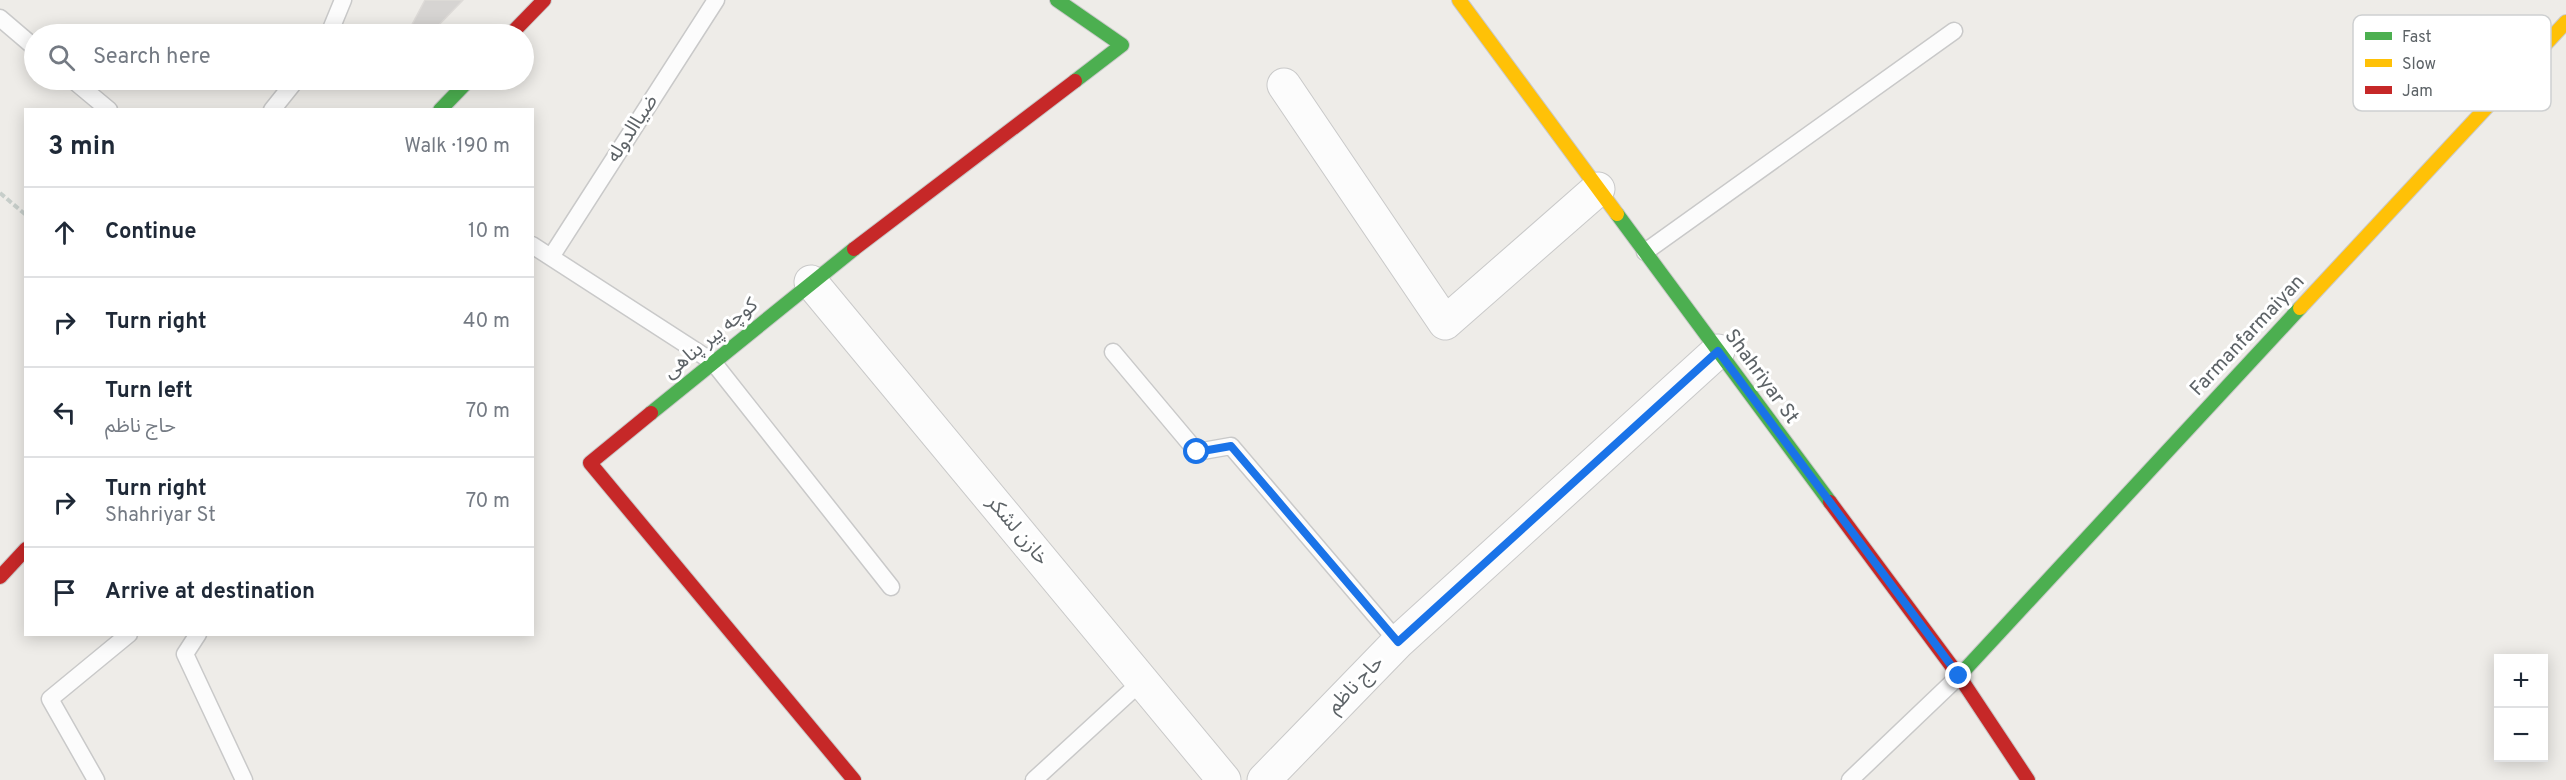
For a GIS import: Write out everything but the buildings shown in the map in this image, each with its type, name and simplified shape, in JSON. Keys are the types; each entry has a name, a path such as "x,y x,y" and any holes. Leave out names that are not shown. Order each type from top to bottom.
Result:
{"street":[{"path":"521,24 544,0"},
{"name":"کوچه پیر پناهی","path":"854,780 590,463 811,282 1122,45 1057,0"},
{"name":"Shahriyar St","path":"1459,0 1959,676 2028,780"},
{"name":"Farmanfarmaiyan","path":"2551,38 2566,22"},
{"path":"1284,85 1445,323 1598,189"},
{"path":"442,108 459,90"},
{"name":"Farmanfarmaiyan","path":"1959,676 2483,111"},
{"name":"خازن لشکر","path":"811,282 1224,780"},
{"name":"حاج ناظم","path":"1264,780 1398,642 1718,351"},
{"path":"0,576 24,551"}],"lane":[{"path":"333,24 343,0"},
{"name":"ضیاالدوله","path":"551,257 716,0"},
{"path":"0,18 24,38"},
{"path":"1645,252 1954,30"},
{"path":"85,90 107,108"},
{"path":"274,108 288,90"},
{"path":"534,246 713,362 891,587"},
{"path":"1113,351 1197,452 1231,446 1398,642"},
{"path":"96,780 51,699 127,636"},
{"path":"197,636 185,654 244,780"},
{"path":"1850,780 1959,676"},
{"path":"1034,780 1142,681"}],"path":[{"path":"0,193 24,213"}],"traffic: fast":[{"path":"1057,0 1122,45 1075,81"},
{"path":"442,108 459,90"},
{"path":"1617,214 1830,502"},
{"path":"651,413 854,249"},
{"path":"1959,676 2300,308"}],"traffic: slow":[{"path":"1459,0 1617,214"},
{"path":"2551,38 2566,22"},
{"path":"2300,308 2483,111"}],"traffic: jam":[{"path":"521,24 544,0"},
{"path":"854,249 1075,81"},
{"path":"651,413 590,463 854,780"},
{"path":"1830,502 1959,676 2028,780"},
{"path":"0,577 24,551"}],"route":[{"path":"1197,452 1231,446 1398,642 1718,351 1959,676"}]}
